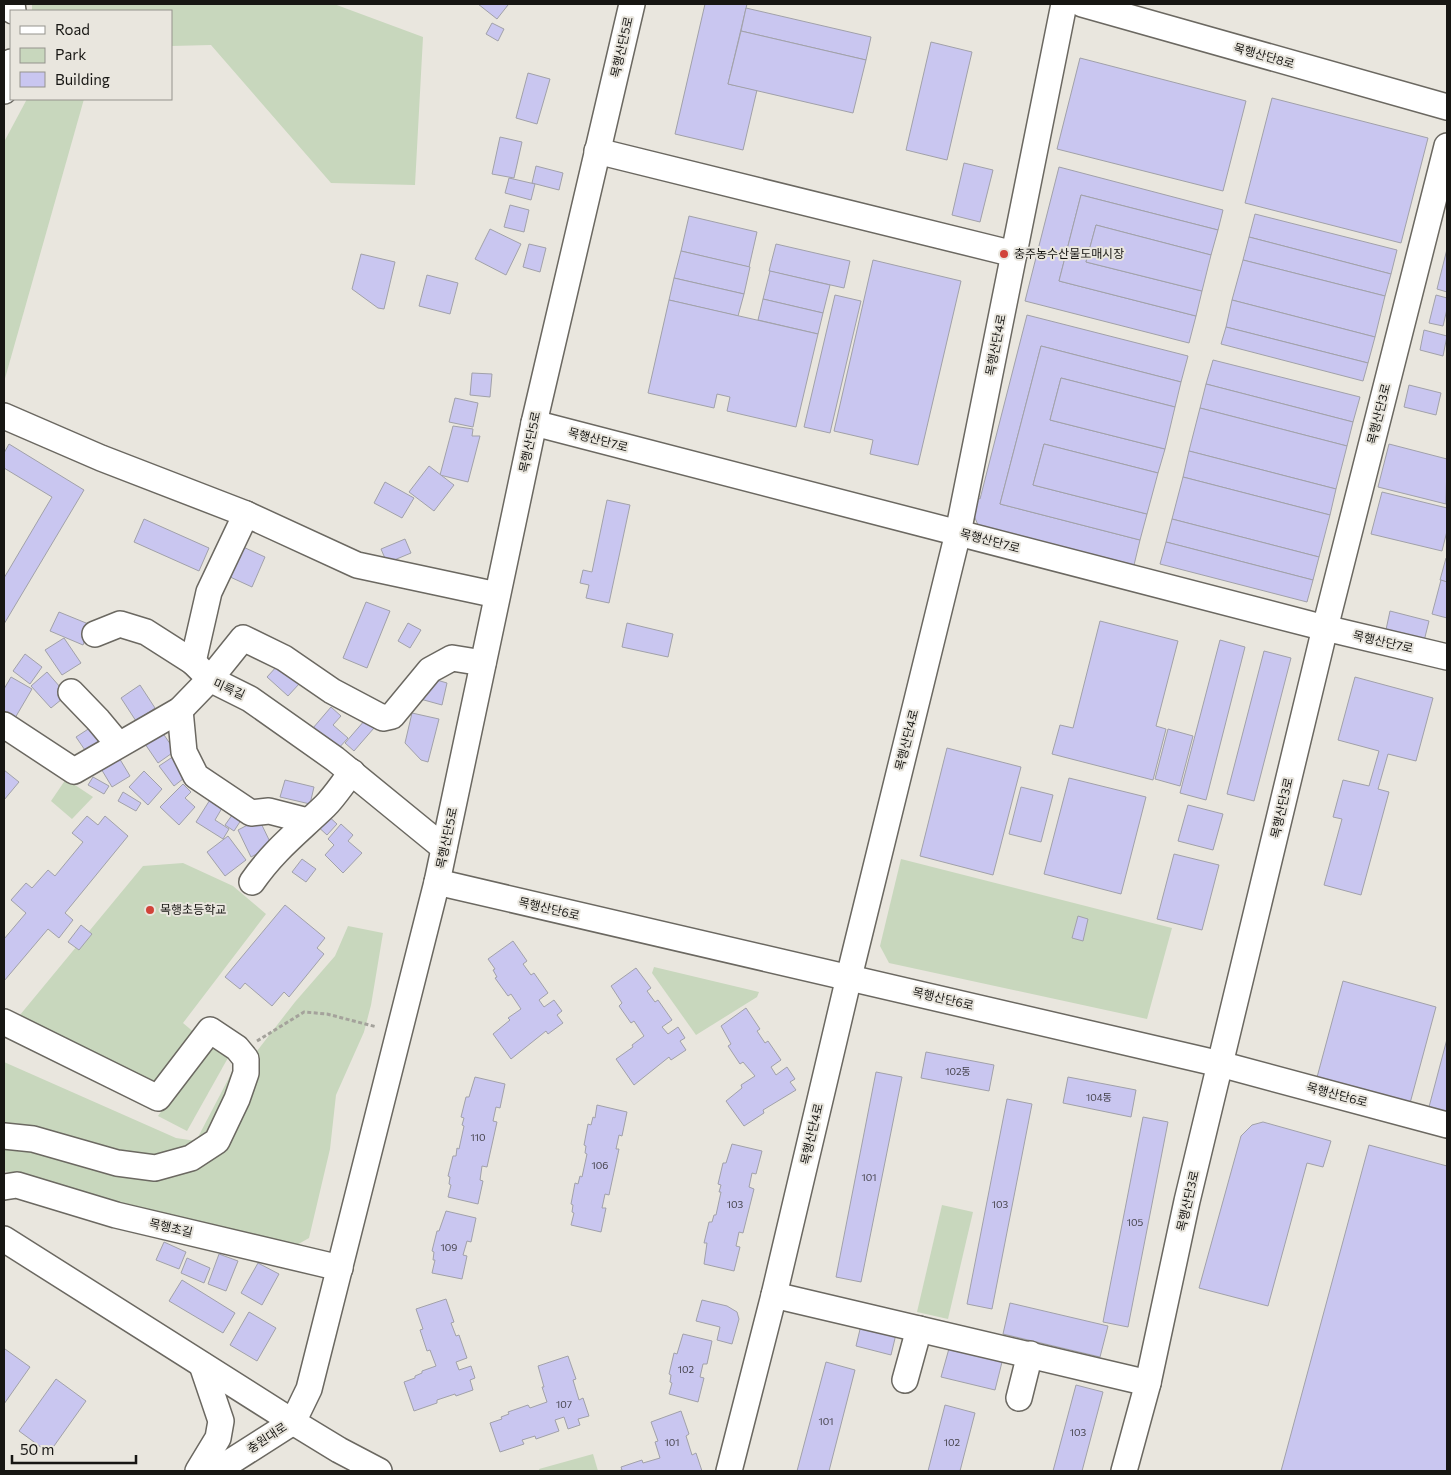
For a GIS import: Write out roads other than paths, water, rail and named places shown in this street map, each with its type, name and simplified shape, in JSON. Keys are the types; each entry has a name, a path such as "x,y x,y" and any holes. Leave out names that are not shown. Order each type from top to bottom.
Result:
{"street":[{"name":"목행산단5로","path":"293,1422 309,1389 437,882 534,423 632,4"},
{"name":"목행산단4로","path":"729,1471 774,1294 849,977 958,533 1064,4"},
{"name":"목행산단8로","path":"1082,4 1447,107"},
{"path":"4,91 10,66"},
{"name":"목행산단3로","path":"1124,1471 1148,1383 1187,1201 1325,628 1447,146"},
{"path":"597,151 1014,254"},
{"path":"4,416 101,458 246,514 357,565 497,594"},
{"name":"목행산단7로","path":"534,423 1325,628 1447,657"},
{"path":"202,671 209,592 246,514"},
{"path":"95,634 120,624 146,632 202,671"},
{"path":"202,671 243,638 284,658 332,691 383,718 392,716 430,670 444,662 452,658 483,663"},
{"name":"미륵길","path":"4,725 74,770 180,710 202,671 250,699 336,758 444,848"},
{"path":"71,692 118,744"},
{"path":"180,710 184,752 196,776 251,813 269,811 308,821"},
{"path":"252,882 265,863 326,805 352,772"},
{"name":"목행산단6로","path":"437,882 1220,1064 1447,1125"},
{"path":"4,1022 158,1098 210,1030 237,1048 246,1059 246,1073 237,1099 217,1141 191,1158 155,1168 117,1163 33,1139 4,1136"},
{"name":"목행초길","path":"4,1187 17,1185 116,1215 340,1268"},
{"path":"4,1239 293,1422 339,1450 379,1471"},
{"path":"774,1294 1148,1383"},
{"path":"905,1380 919,1329"},
{"path":"1019,1398 1030,1354"},
{"path":"198,1471 218,1438 221,1420 202,1365"},
{"name":"충원대로","path":"216,1471 293,1422"}],"place":[{"name":"충주농수산물도매시장","path":"1004,254"},
{"name":"목행초등학교","path":"150,910"}]}
